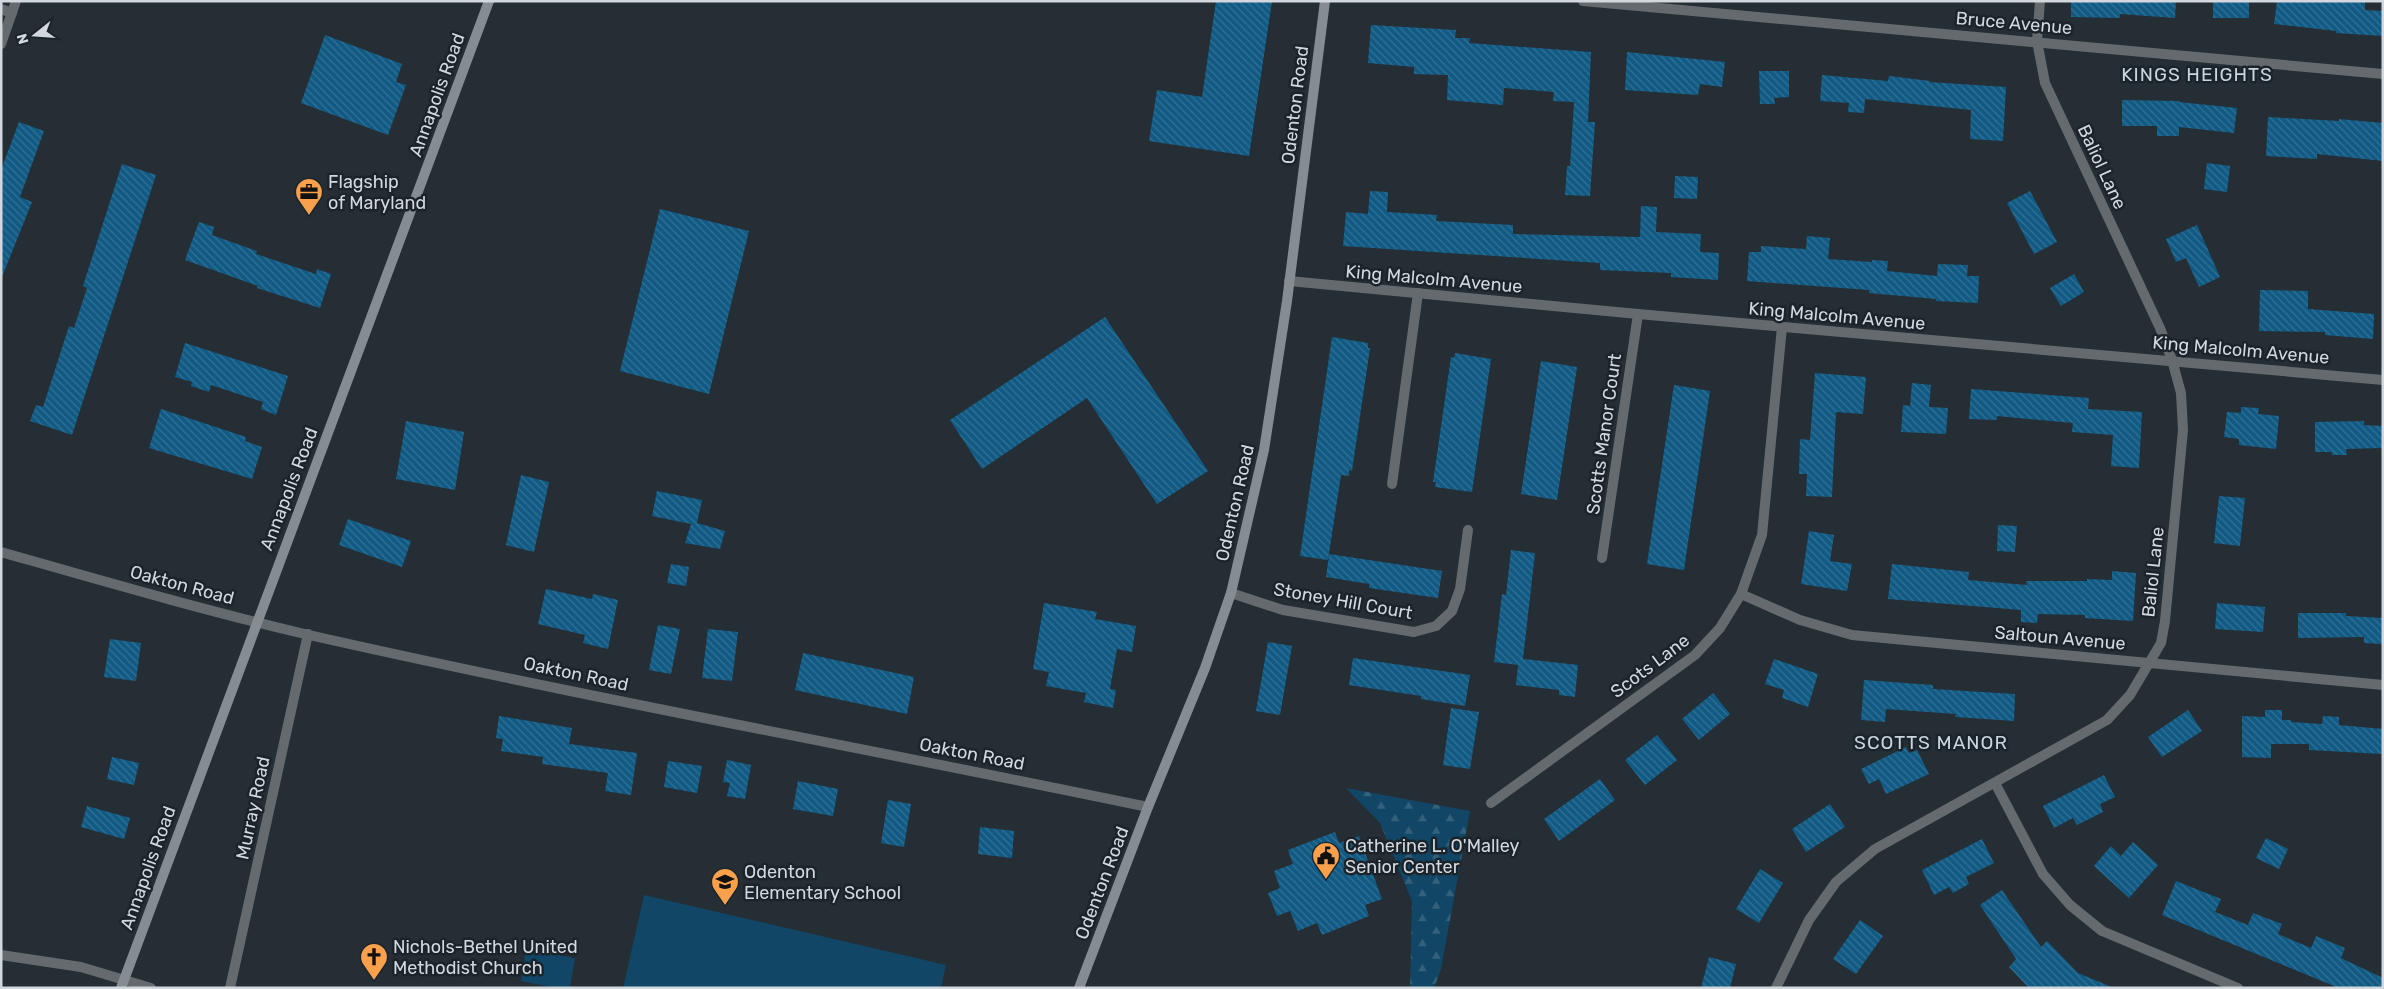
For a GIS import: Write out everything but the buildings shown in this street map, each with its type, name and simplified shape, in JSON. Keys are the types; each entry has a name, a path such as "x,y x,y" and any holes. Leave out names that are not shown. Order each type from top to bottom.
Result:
{"main road":[{"name":"Annapolis Road","path":"122,984 489,1"},
{"name":"Odenton Road","path":"1079,988 1148,807 1205,668 1231,593 1264,450 1325,1"}],"street":[{"path":"1,44 16,1"},
{"name":"Bruce Avenue","path":"1583,1 2383,74"},
{"name":"Baliol Lane","path":"1776,988 1808,920 1836,882 1875,849 2107,720 2130,695 2161,644 2165,621 2183,430 2181,393 2172,360 2160,328 2045,83 2037,41 2040,1"},
{"path":"1,9 12,13"},
{"name":"King Malcolm Avenue","path":"1288,281 2383,380"},
{"path":"1392,484 1418,293"},
{"name":"Scotts Manor Court","path":"1602,558 1638,314"},
{"name":"Scots Lane","path":"1491,803 1695,655 1720,628 1742,594 1762,535 1782,327"},
{"name":"Stoney Hill Court","path":"1231,593 1283,610 1414,632 1436,626 1452,611 1460,589 1468,530"},
{"name":"Oakton Road","path":"1,552 308,634 791,736 952,766 1148,807"},
{"name":"Saltoun Avenue","path":"1742,594 1800,620 1852,635 2383,684"},
{"name":"Murray Road","path":"230,988 308,634"},
{"path":"1995,782 2043,874 2070,905 2102,931 2238,988"},
{"path":"1,955 81,967 122,984 151,988"}],"green space":[{"path":"1346,788 1470,811 1441,969 1434,988 1410,988 1412,901 1380,823"},
{"path":"644,895 946,965 941,988 623,988"},
{"path":"526,949 575,958 570,988 556,988 521,981"}],"place":[{"name":"Flagship of Maryland","path":"309,216"},
{"name":"Catherine L. O'Malley Senior Center","path":"1326,880"},
{"name":"Odenton Elementary School","path":"725,906"},
{"name":"Nichols-Bethel United Methodist Church","path":"374,981"}],"district":[{"name":"KINGS HEIGHTS","path":"2197,74"},
{"name":"SCOTTS MANOR","path":"1931,742"}]}
